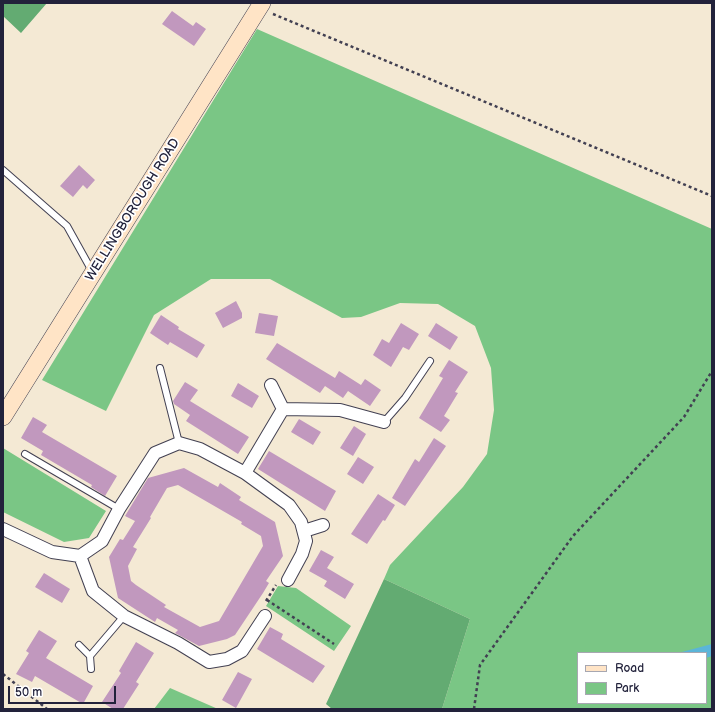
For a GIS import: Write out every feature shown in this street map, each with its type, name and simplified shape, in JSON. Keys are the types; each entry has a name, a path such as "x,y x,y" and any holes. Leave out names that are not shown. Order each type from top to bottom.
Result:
{"main road":[{"name":"WELLINGBOROUGH ROAD","path":"3,417 261,6"}],"street":[{"path":"271,386 283,410"},
{"path":"283,410 340,410 384,422"},
{"path":"245,473 283,410"},
{"path":"3,529 52,552 80,556 102,541 119,509 155,453 179,443 200,449 245,473 289,505 301,522 306,541 302,554 288,580"},
{"path":"304,531 323,525"},
{"path":"80,556 94,591 124,616 209,662 227,659 242,651 266,616"}],"lane":[{"path":"3,170 66,226 93,273"},
{"path":"384,422 405,398 430,361"},
{"path":"160,368 179,443"},
{"path":"25,454 119,509"},
{"path":"90,656 124,616"},
{"path":"79,645 90,656 91,669"}],"path":[{"path":"261,6 712,196"},
{"path":"474,709 480,665 573,536 684,417 712,371"},
{"path":"266,616 261,610 276,585 288,580"},
{"path":"267,600 334,644"},
{"path":"3,674 46,709"}],"green space":[{"path":"3,3 47,3 21,33 3,16"},
{"path":"257,29 712,229 712,709 442,709 470,619 384,579 390,565 463,487 487,454 494,410 491,368 475,326 438,304 400,303 361,317 342,318 270,279 211,279 154,315 106,411 42,380"},
{"path":"3,448 106,511 89,538 64,542 3,512"},
{"path":"384,579 470,619 442,709 332,709 326,704"},
{"path":"278,586 296,588 351,626 334,651 266,606"},
{"path":"170,688 218,709 154,709"}],"water":[{"path":"712,644 712,656 707,658 707,652 682,652"}],"building":[{"path":"172,11 193,26 196,22 206,29 194,46 162,24"},
{"path":"79,165 95,180 87,189 83,185 73,197 60,186"},
{"path":"236,301 242,313 242,318 223,328 215,313"},
{"path":"259,313 278,316 274,336 255,333"},
{"path":"161,315 179,327 178,329 205,345 197,358 170,342 168,345 150,333"},
{"path":"401,323 419,334 409,350 403,347 391,367 373,355 382,339 389,343"},
{"path":"436,323 458,337 450,350 428,336"},
{"path":"277,343 335,378 339,371 361,385 365,379 381,390 370,406 348,391 343,398 325,386 320,393 266,359"},
{"path":"449,360 468,372 455,392 458,393 444,416 450,420 441,432 419,418 443,378 439,376"},
{"path":"185,382 198,390 190,401 249,437 238,454 186,421 190,415 174,404 173,401"},
{"path":"238,383 259,396 252,408 231,396"},
{"path":"33,417 47,425 42,432 117,476 105,496 91,487 92,485 41,455 43,451 21,438"},
{"path":"299,419 321,432 313,445 291,432"},
{"path":"354,426 366,434 353,456 340,448"},
{"path":"434,438 446,446 405,506 392,498 415,459 419,462"},
{"path":"269,451 336,491 325,511 258,469"},
{"path":"358,457 374,467 363,484 347,474"},
{"path":"184,468 218,487 220,483 241,497 239,500 275,522 283,556 266,581 269,583 263,593 235,635 227,639 199,646 175,633 178,630 157,618 155,622 118,598 109,557 120,539 123,540 135,521 125,516 148,478","holes":["178,485 242,522 241,524 261,536 263,546 219,621 200,627 164,607 166,605 131,581 128,566 137,549 133,547 167,488"]},
{"path":"378,494 395,505 385,521 383,520 367,544 351,534"},
{"path":"321,550 334,557 327,568 354,584 345,599 324,586 327,581 309,571"},
{"path":"44,573 70,589 62,603 35,587"},
{"path":"270,627 283,634 281,639 325,666 313,683 257,649"},
{"path":"39,630 57,641 46,658 93,686 83,704 35,676 32,682 16,674 29,653 26,651"},
{"path":"136,642 154,653 136,682 139,684 123,709 113,709 102,702 121,673 119,671"},
{"path":"238,672 252,679 236,708 222,700"}]}
